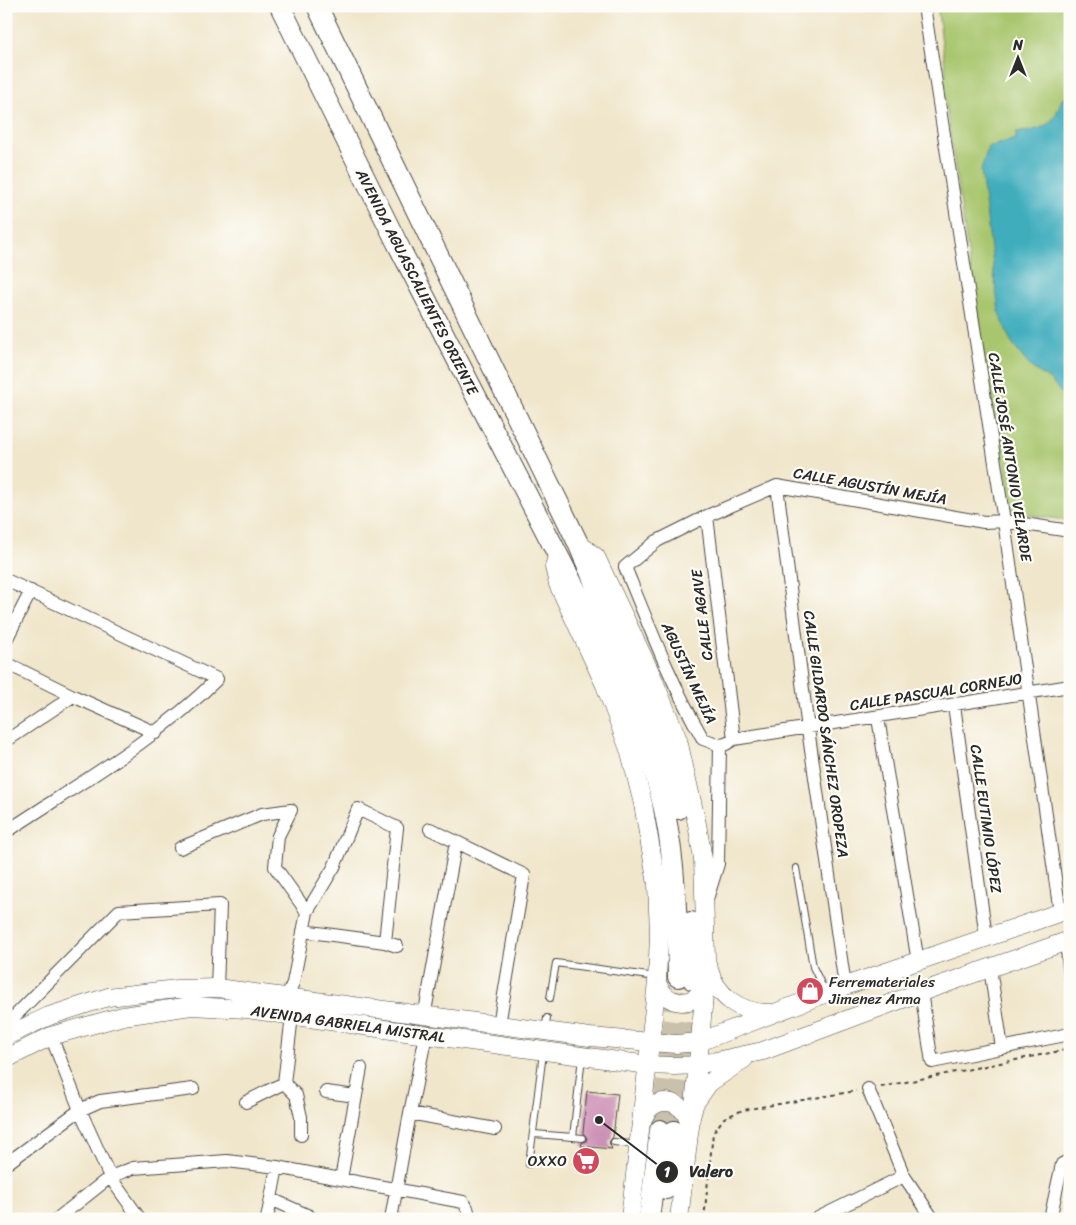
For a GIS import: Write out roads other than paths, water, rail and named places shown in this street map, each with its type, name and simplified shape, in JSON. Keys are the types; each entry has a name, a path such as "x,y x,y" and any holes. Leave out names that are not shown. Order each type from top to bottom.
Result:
{"main road":[{"name":"AVENIDA AGUASCALIENTES ORIENTE","path":"280,6 396,241 610,658 634,710 652,762 664,810 672,860 678,927 692,981"},
{"name":"AVENIDA AGUASCALIENTES ORIENTE","path":"317,6 578,543 650,713 666,761 677,808 686,866 691,928 692,981 699,1042 698,1065 694,1106 666,1128 639,1145 630,1219"},
{"name":"AVENIDA AGUASCALIENTES ORIENTE","path":"578,543 596,557 678,740 703,859 706,959 692,981"},
{"name":"AVENIDA AGUASCALIENTES ORIENTE","path":"557,556 554,567 558,584 619,719 630,752 643,804 657,884 659,934 658,979 648,1065 666,1128 679,1219"},
{"name":"AVENIDA GABRIELA MISTRAL","path":"6,1036 49,1016 108,997 177,989 217,988 499,1026 546,1024 590,1037 676,1044 699,1042 825,993 1065,911"},
{"name":"AVENIDA GABRIELA MISTRAL","path":"6,1059 51,1036 123,1016 191,1006 247,1009 426,1036 648,1065 698,1065 763,1052 920,992 1068,941"},
{"path":"706,959 711,978 716,986 736,1005 753,1012 770,1013 779,1011"},
{"path":"658,979 659,987 666,997 677,1002 694,999 703,990 692,981"},
{"path":"694,1106 709,1083 750,1054"},
{"name":"AVENIDA AGUASCALIENTES ORIENTE","path":"650,1219 666,1128"},
{"name":"AVENIDA AGUASCALIENTES ORIENTE","path":"663,1219 666,1128"}],"street":[{"name":"CALLE JOSÉ ANTONIO VELARDE","path":"924,6 1029,693 1065,911"},
{"name":"CALLE AGUSTÍN MEJÍA","path":"626,567 657,541 707,516 777,486 984,522 1004,521 1070,531"},
{"name":"CALLE GILDARDO SÁNCHEZ OROPEZA","path":"777,486 808,729 845,986"},
{"name":"CALLE AGAVE","path":"707,516 734,739"},
{"name":"AGUSTÍN MEJÍA","path":"626,567 660,655 687,712 703,739 720,745"},
{"path":"6,580 217,680 192,704 156,733 6,832"},
{"path":"6,640 31,591"},
{"path":"6,663 73,696 156,733"},
{"name":"CALLE PASCUAL CORNEJO","path":"720,745 734,739 878,718 1070,686"},
{"path":"6,741 73,696"},
{"name":"CALLE EUTIMIO LÓPEZ","path":"954,705 986,937"},
{"path":"878,718 918,962"},
{"path":"705,902 718,864 720,745"},
{"path":"301,1134 301,1117 296,1095 284,1083 285,1014 287,997 293,983 303,931 307,912 334,867 358,809 397,828 391,944 303,931"},
{"path":"180,848 262,814 291,810 278,836 275,867 307,912"},
{"path":"430,829 524,874 499,1026"},
{"path":"424,1016 456,842"},
{"path":"6,1025 119,911 220,905 217,988"},
{"path":"1068,941 1070,977"},
{"path":"990,968 1002,1048"},
{"path":"920,992 932,1062 1070,1034"},
{"path":"51,1036 80,1110 110,1177 140,1219"},
{"path":"391,1219 395,1190 426,1036"},
{"path":"342,1178 361,1068"},
{"path":"246,1102 284,1083"},
{"path":"6,1164 80,1110 100,1101 192,1088"},
{"path":"868,1089 904,1176 933,1219"},
{"path":"326,1092 356,1096"},
{"path":"410,1113 495,1129"},
{"path":"1050,1219 1062,1164 1070,1160"},
{"path":"57,1219 110,1177 134,1168 227,1161 342,1178 463,1202 467,1206 468,1219"},
{"path":"267,1219 277,1167"},
{"path":"816,1219 904,1176"},
{"path":"271,1199 309,1216 310,1219"}],"lane":[{"path":"796,868 813,967 825,993"},
{"path":"550,998 556,963 658,979"},
{"path":"529,1164 543,1052"},
{"path":"573,1138 583,1056"},
{"path":"534,1134 582,1138"},
{"path":"614,1142 639,1145"}],"water":[{"path":"1070,95 1070,403 1050,380 1031,367 1020,354 1011,342 999,312 981,171 988,147 1016,139 1016,133 1034,130 1046,125 1055,116 1062,99"}],"tunnel":[{"path":"660,1130 678,977"},
{"path":"674,1131 692,984"}],"place":[{"name":"Ferremateriales Jimenez Arma","path":"810,991"},
{"name":"Valero","path":"599,1120"},
{"name":"OXXO","path":"586,1161"}]}
